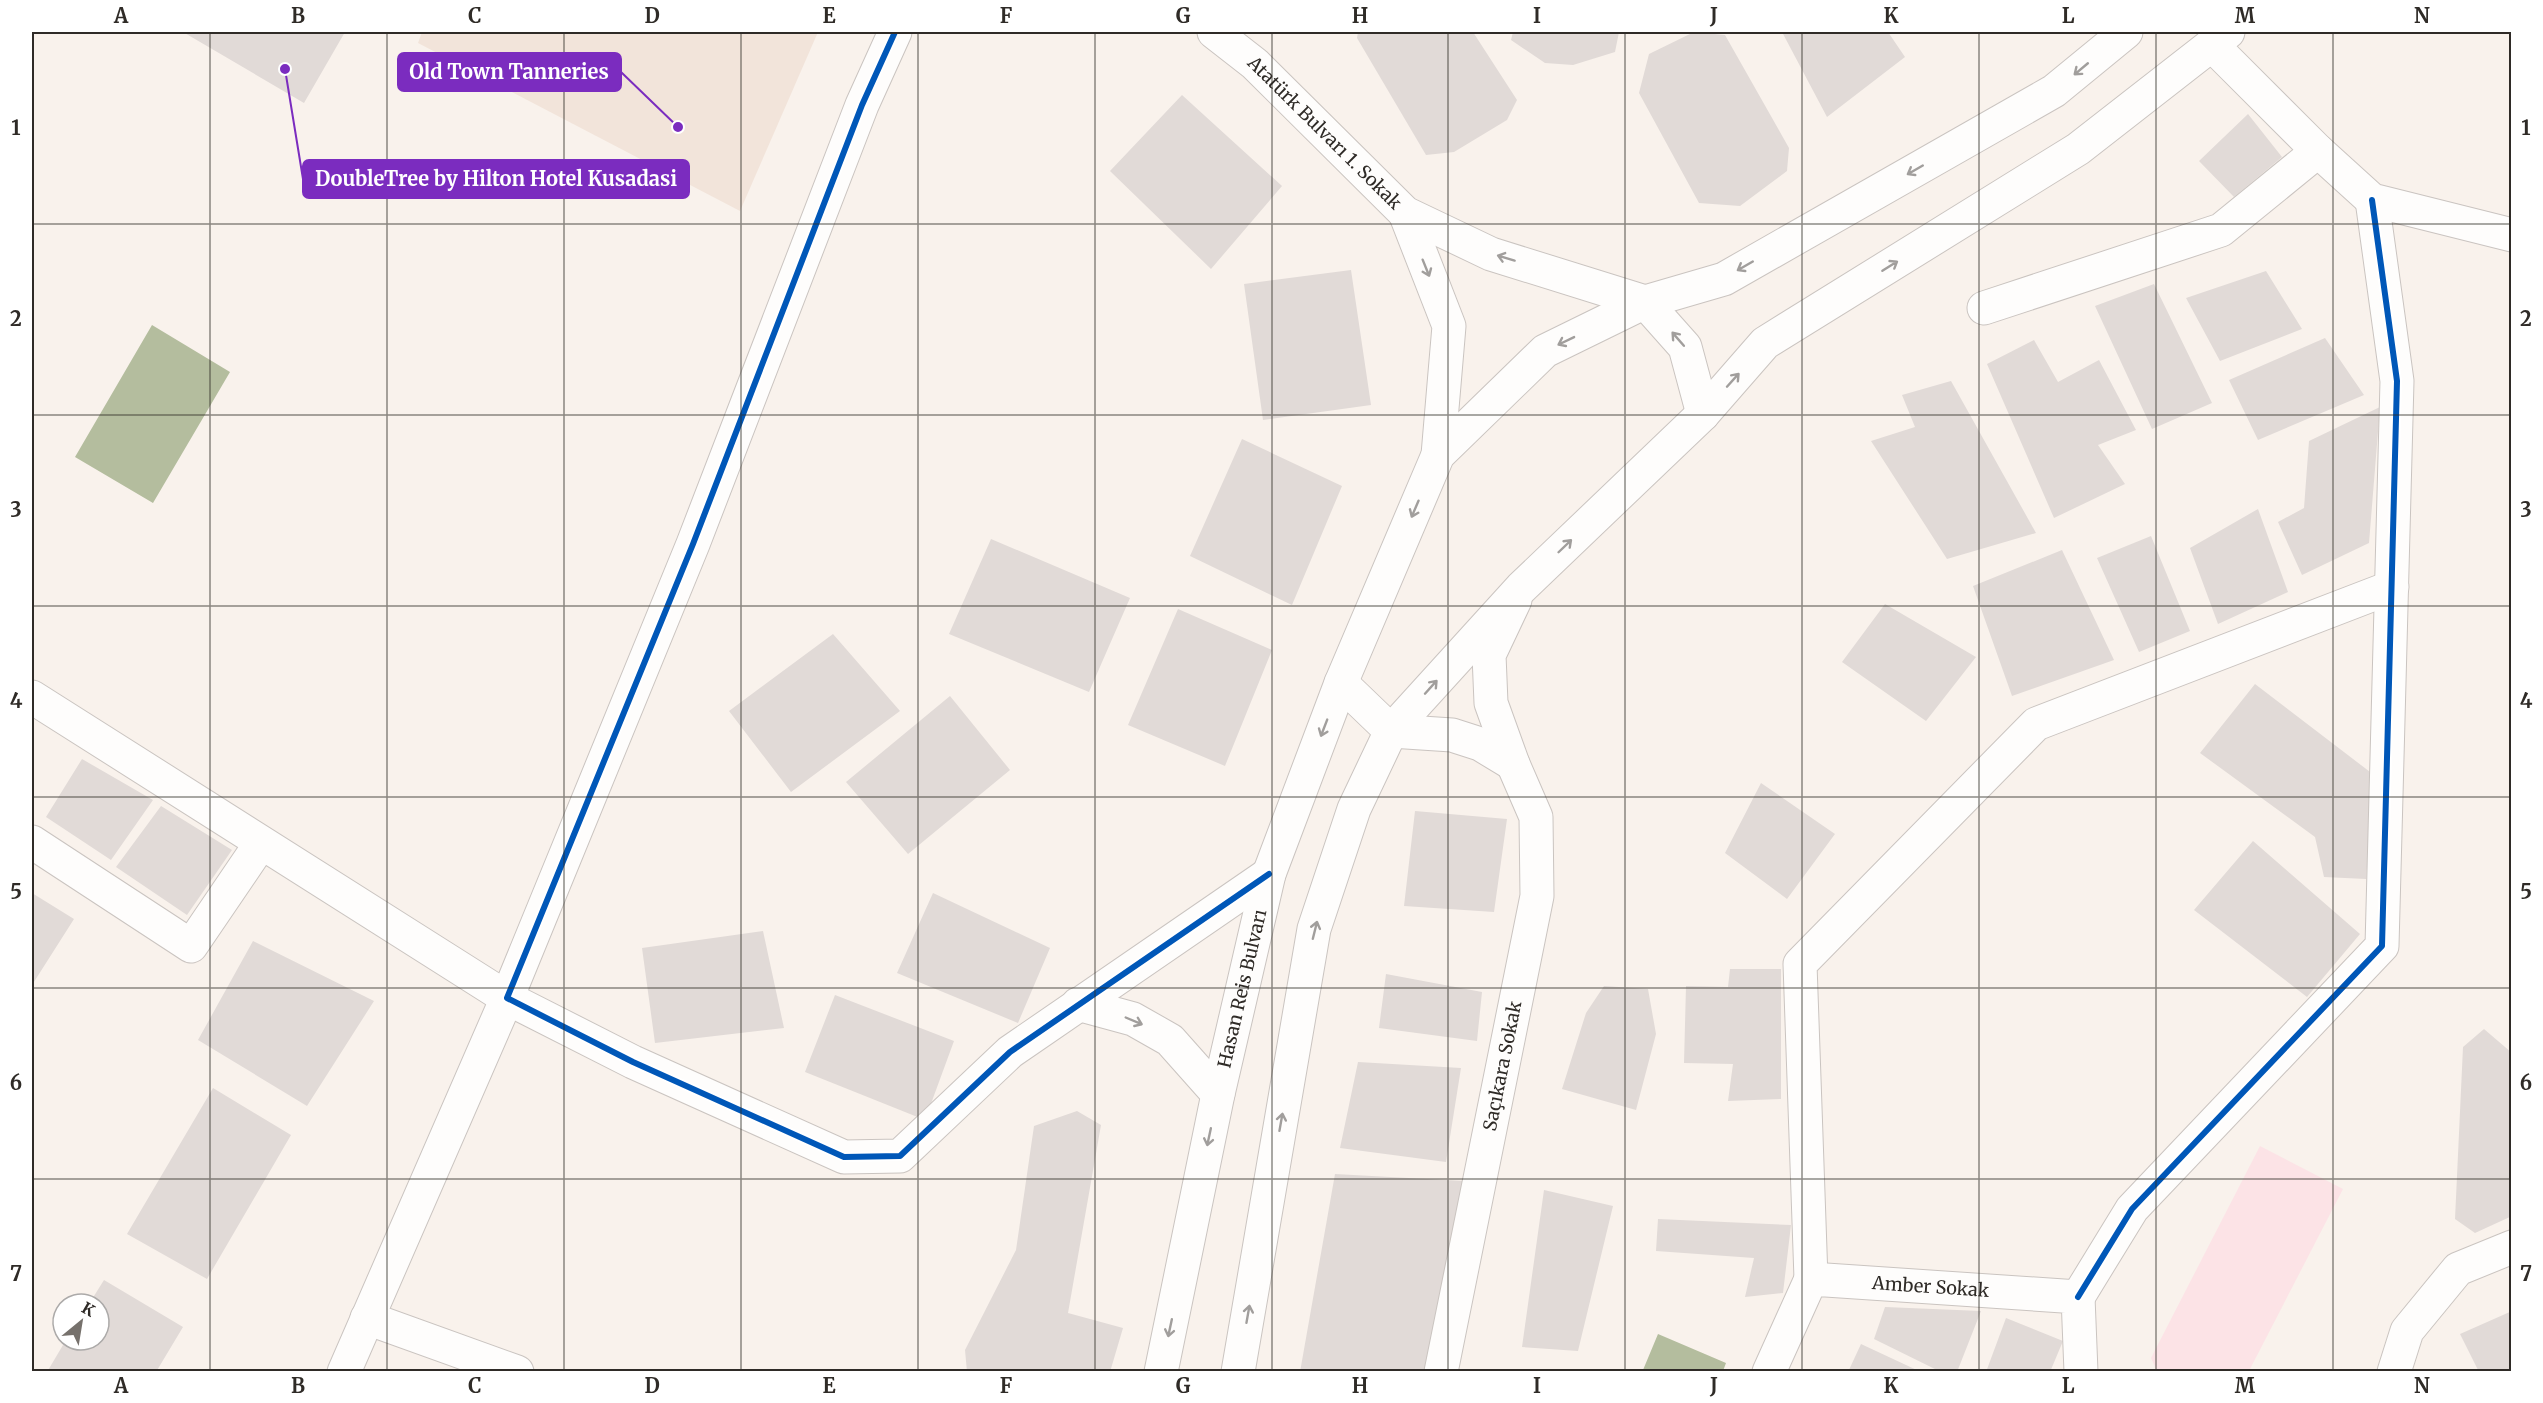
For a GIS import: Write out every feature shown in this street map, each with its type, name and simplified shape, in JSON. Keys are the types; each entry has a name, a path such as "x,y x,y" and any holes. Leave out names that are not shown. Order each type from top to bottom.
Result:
{"street":[{"path":"344,1371 507,998 693,544 862,105 896,32"},
{"name":"Atatürk Bulvarı 1. Sokak","path":"1214,32 1255,64 1404,213"},
{"path":"1438,455 1545,351 1645,302 1724,279 2054,91 2126,32"},
{"path":"1238,1371 1314,929 1354,809 1391,731 1521,588 1703,414 1765,344 2078,149 2220,38 2318,151 2372,200 2511,235"},
{"path":"1984,309 2221,230 2318,151"},
{"path":"2080,1371 2078,1297 2132,1209 2382,946 2397,381 2372,200"},
{"path":"1404,213 1491,254 1645,302 1684,347 1703,414"},
{"path":"1404,213 1449,326 1438,455"},
{"name":"Hasan Reis Bulvarı","path":"1161,1371 1218,1094 1269,874 1341,683 1438,455"},
{"path":"1769,1371 1811,1279 1800,964 2036,724 2392,587"},
{"name":"Saçıkara Sokak","path":"1441,1371 1537,896 1536,818 1491,703 1489,655 1521,588"},
{"path":"1341,683 1391,731 1452,735 1480,744 1513,764"},
{"path":"32,697 507,998 633,1062 844,1157 900,1156 1010,1052 1269,874"},
{"path":"32,842 191,946 261,843"},
{"path":"1078,1004 1133,1019 1170,1040 1218,1094"},
{"path":"2394,1371 2407,1330 2458,1269 2511,1247"},
{"name":"Amber Sokak","path":"1811,1279 2078,1297"},
{"path":"367,1318 517,1371"}],"shaded area":[{"path":"422,32 818,32 740,211 418,43"},
{"path":"152,325 230,372 153,503 75,457"},
{"path":"2260,1146 2343,1189 2249,1371 2157,1371 2151,1358"},
{"path":"1658,1334 1726,1363 1723,1371 1643,1370"}],"building":[{"path":"183,32 345,32 304,103"},
{"path":"1358,32 1473,32 1517,100 1507,120 1454,152 1426,155 1357,38"},
{"path":"1513,32 1619,32 1615,52 1573,65 1545,63 1511,40"},
{"path":"1694,32 1725,35 1789,148 1787,171 1740,206 1699,203 1639,93 1649,54"},
{"path":"1782,32 1888,32 1905,57 1827,117"},
{"path":"1182,95 1282,186 1211,269 1110,171"},
{"path":"2248,114 2282,157 2234,197 2199,161"},
{"path":"1351,270 1371,405 1263,420 1244,284"},
{"path":"2266,271 2302,329 2220,361 2186,298"},
{"path":"2154,284 2212,403 2152,429 2095,306"},
{"path":"2325,338 2364,395 2258,440 2229,380"},
{"path":"2034,340 2058,382 2099,360 2136,430 2098,445 2125,484 2054,518 1987,364"},
{"path":"1951,381 2036,533 1947,559 1871,441 1915,427 1902,395"},
{"path":"2380,407 2369,543 2302,575 2278,522 2304,508 2309,441"},
{"path":"1242,439 1342,486 1292,605 1190,556"},
{"path":"2258,509 2288,592 2218,624 2190,548"},
{"path":"2151,536 2190,631 2139,652 2097,558"},
{"path":"991,539 1130,598 1089,692 949,634"},
{"path":"2062,550 2114,660 2012,696 1973,586"},
{"path":"1885,604 1976,657 1926,721 1842,662"},
{"path":"1178,609 1272,650 1225,766 1128,725"},
{"path":"833,634 900,711 791,792 729,711"},
{"path":"2255,684 2374,775 2366,879 2324,877 2315,837 2200,753"},
{"path":"950,696 1010,770 908,854 846,782"},
{"path":"82,759 153,800 111,860 46,817"},
{"path":"1761,783 1835,834 1787,899 1725,853"},
{"path":"161,806 232,850 187,915 116,867"},
{"path":"1415,811 1507,819 1494,912 1404,906"},
{"path":"2253,841 2360,934 2307,997 2194,910"},
{"path":"32,893 74,919 32,985"},
{"path":"933,893 1050,948 1018,1023 897,973"},
{"path":"763,931 784,1028 655,1043 642,948"},
{"path":"253,941 374,1001 307,1106 198,1040"},
{"path":"1730,969 1781,969 1781,1099 1728,1101 1733,1064 1684,1063 1686,986 1728,987"},
{"path":"1386,974 1482,992 1477,1041 1379,1028"},
{"path":"1604,986 1648,989 1656,1034 1636,1110 1562,1089 1586,1013"},
{"path":"835,995 954,1041 925,1120 805,1072"},
{"path":"2484,1029 2512,1053 2512,1216 2475,1233 2455,1219 2463,1047"},
{"path":"1358,1062 1461,1068 1446,1162 1340,1148"},
{"path":"213,1088 291,1135 207,1279 127,1234"},
{"path":"1077,1111 1101,1125 1068,1313 1123,1328 1110,1372 967,1372 965,1350 1016,1250 1034,1126"},
{"path":"1335,1174 1464,1181 1424,1372 1300,1372"},
{"path":"1544,1190 1613,1206 1578,1351 1522,1347"},
{"path":"1658,1219 1791,1225 1783,1293 1745,1297 1754,1258 1656,1251"},
{"path":"104,1280 183,1327 156,1372 47,1372 59,1352 111,1352 111,1292 96,1292"},
{"path":"1885,1307 1981,1311 1957,1372 1941,1372 1874,1339"},
{"path":"2512,1311 2512,1372 2479,1372 2460,1334"},
{"path":"2006,1318 2063,1341 2050,1372 1986,1372"},
{"path":"1861,1344 1921,1372 1848,1372"}],"cycle path":[{"path":"895,32 862,105 693,544 507,998 633,1062 844,1157 900,1156 1010,1052 1269,874"},
{"path":"2078,1297 2132,1209 2382,946 2397,381 2372,200"}],"place":[{"name":"DoubleTree by Hilton Hotel Kusadasi","path":"285,69"},
{"name":"Old Town Tanneries","path":"678,127"}]}
